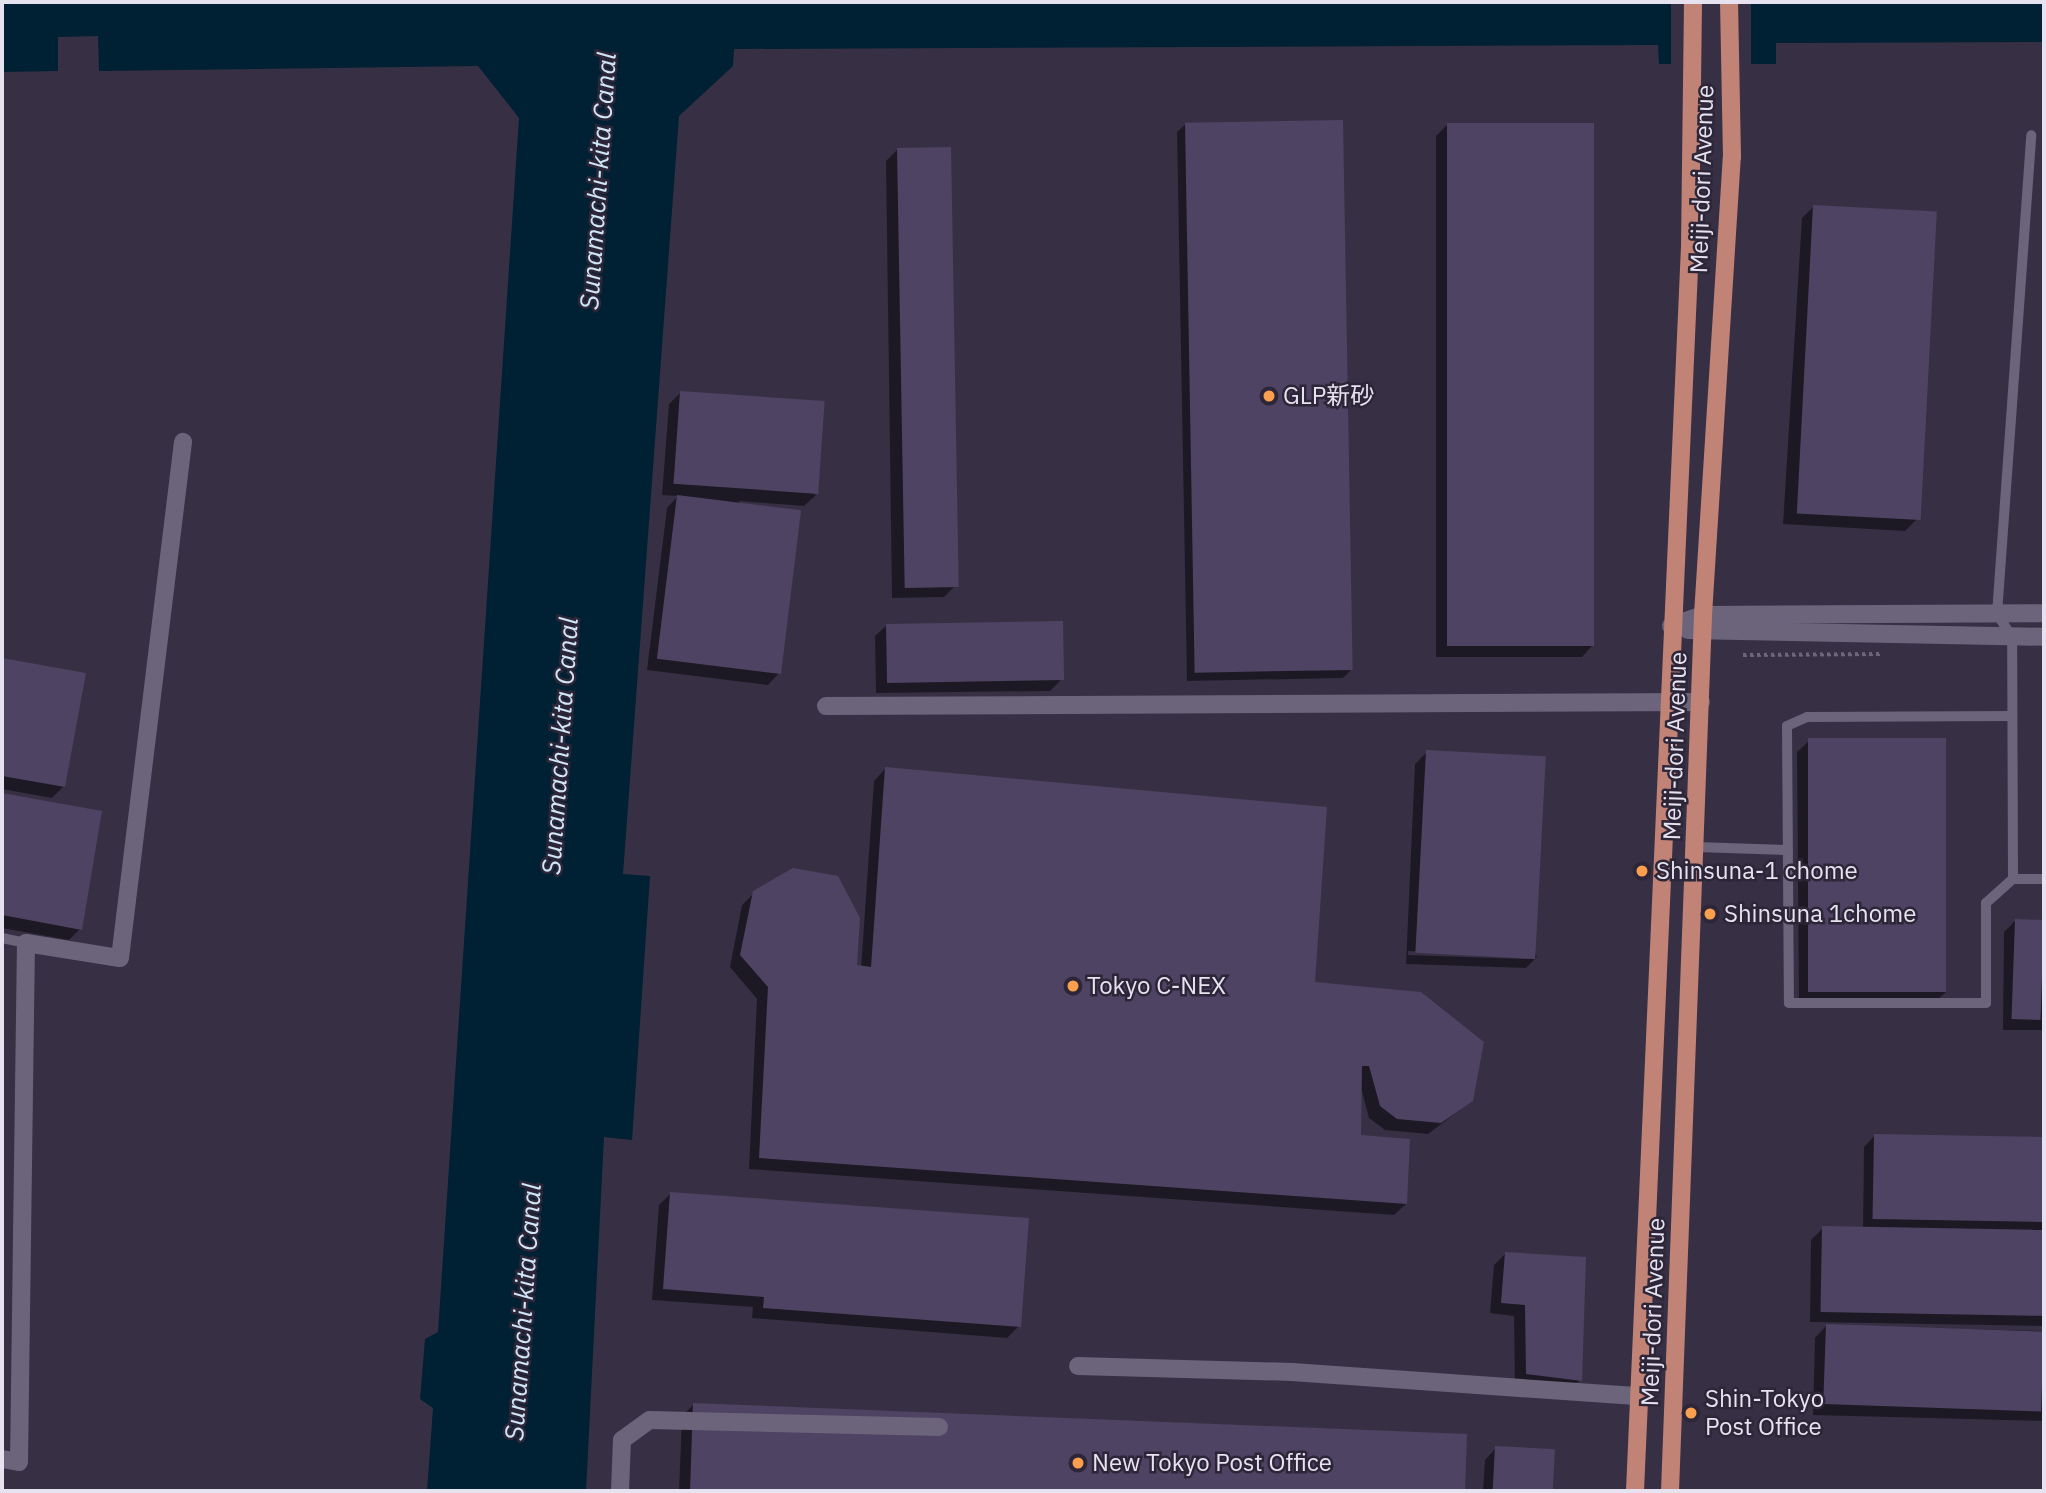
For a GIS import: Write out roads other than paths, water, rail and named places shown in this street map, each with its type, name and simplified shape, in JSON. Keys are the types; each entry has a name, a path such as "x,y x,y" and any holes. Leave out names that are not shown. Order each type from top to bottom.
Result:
{"main road":[{"name":"Meiji-dori Avenue","path":"1635,1491 1695,105 1693,2"},
{"name":"Meiji-dori Avenue","path":"1670,1491 1702,634 1732,157 1729,2"}],"street":[{"path":"2,1459 19,1462 26,943 120,958 183,442"},
{"path":"1671,625 1703,615 2044,613"},
{"path":"1671,625 1702,634 2044,637"},
{"path":"826,706 1701,702"},
{"path":"1078,1366 1292,1372 1639,1396"},
{"path":"620,1491 622,1440 650,1420 940,1427"}],"lane":[{"path":"2013,879 2012,637 1997,614 2031,135"},
{"path":"2012,716 1794,719 1787,726 1789,1003 1986,1003 1986,903 2013,879 2044,879"},
{"path":"1696,847 1788,850"},
{"path":"2,938 26,943"}],"water":[{"name":"Sunamachi-kita Canal","path":"2,2 2044,2 2044,42 1776,43 1776,64 1659,64 1658,45 734,49 733,66 679,116 623,874 650,876 632,1140 604,1137 586,1491 427,1491 433,1408 420,1399 425,1339 438,1332 519,118 478,66 99,71 98,36 58,37 58,71 2,72"}],"place":[{"name":"GLP新砂","path":"1269,396"},
{"name":"Shinsuna-1 chome","path":"1642,871"},
{"name":"Shinsuna 1chome","path":"1710,914"},
{"name":"Tokyo C-NEX","path":"1073,986"},
{"name":"Shin-Tokyo Post Office","path":"1691,1413"},
{"name":"New Tokyo Post Office","path":"1078,1463"}]}
